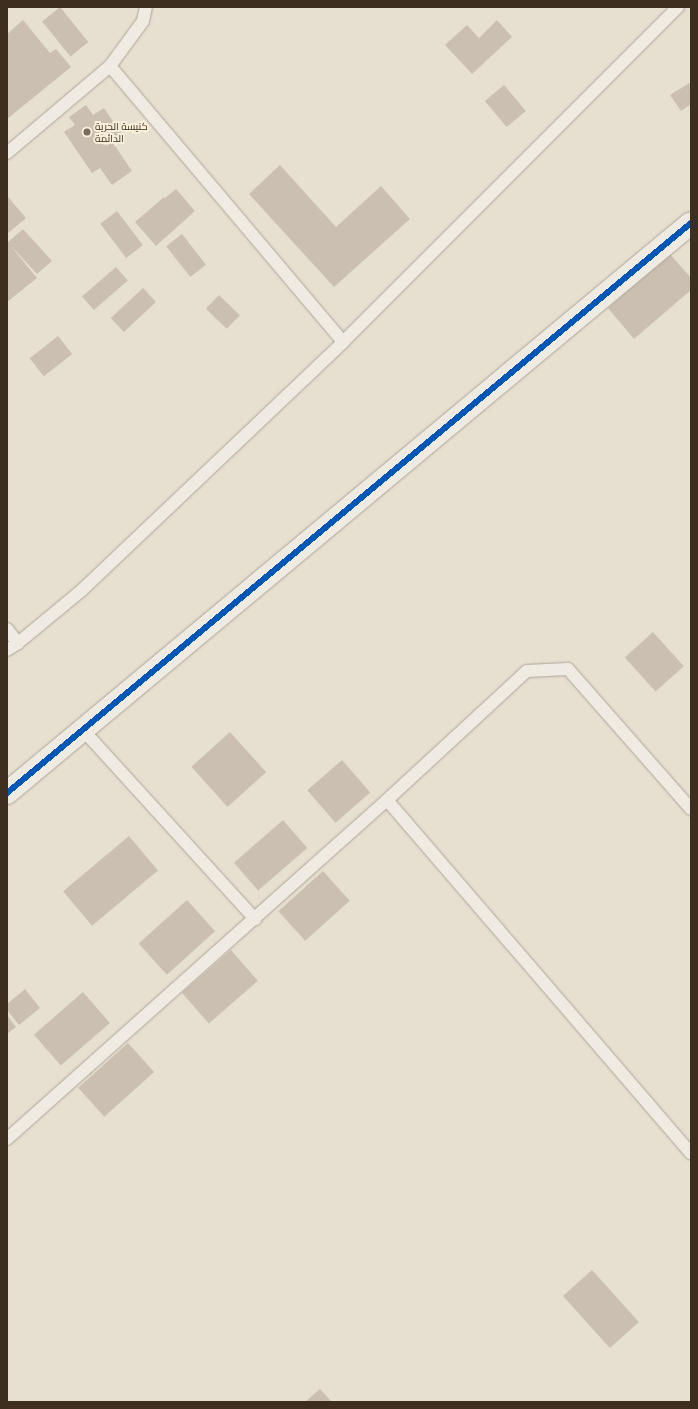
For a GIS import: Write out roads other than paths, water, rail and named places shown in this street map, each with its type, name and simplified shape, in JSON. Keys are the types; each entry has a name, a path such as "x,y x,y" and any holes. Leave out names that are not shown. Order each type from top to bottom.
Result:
{"street":[{"path":"7,793 691,223"}],"lane":[{"path":"7,153 110,66 143,21 146,7"},
{"path":"7,650 18,643 82,590 343,342 678,7"},
{"path":"110,66 343,342"},
{"path":"7,629 18,643"},
{"path":"7,1140 387,800 528,671 568,669 691,809"},
{"path":"83,730 255,918"},
{"path":"387,800 691,1153"}],"place":[{"name":"كنيسة الحرية الدائمة","path":"87,132"}]}
